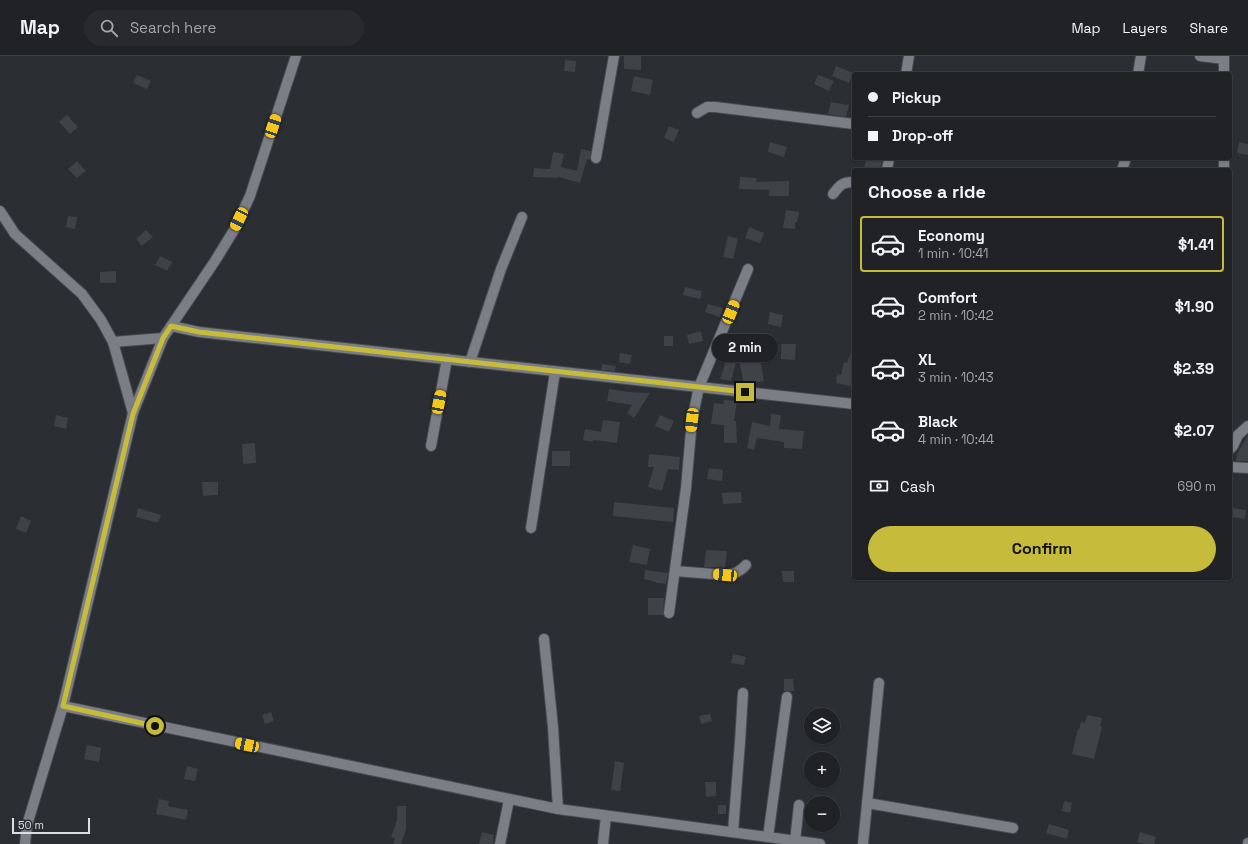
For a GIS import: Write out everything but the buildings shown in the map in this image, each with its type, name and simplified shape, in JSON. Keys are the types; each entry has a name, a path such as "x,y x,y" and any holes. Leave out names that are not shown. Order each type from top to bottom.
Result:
{"street":[{"path":"25,844 27,825 63,706 133,414 163,338 234,230 250,196 296,56"},
{"path":"596,158 614,56"},
{"path":"906,72 909,56"},
{"path":"1138,72 1141,56"},
{"path":"1200,56 1224,58 1224,72"},
{"path":"697,113 707,108 715,107 852,124"},
{"path":"833,194 846,182 852,182"},
{"path":"0,211 15,234 82,294 101,320 113,342 133,414"},
{"path":"470,362 501,269 522,217"},
{"path":"669,614 686,488 692,420 699,387 748,269"},
{"path":"171,326 199,332 852,404"},
{"path":"113,342 163,338"},
{"path":"431,446 447,359"},
{"path":"531,528 555,372"},
{"path":"1232,447 1238,435 1248,426"},
{"path":"1232,467 1248,468"},
{"path":"675,571 732,575 741,571 746,565"},
{"path":"544,639 553,727 558,809"},
{"path":"863,844 879,683"},
{"path":"733,832 743,693"},
{"path":"768,837 787,697"},
{"path":"63,706 558,809 820,844"},
{"path":"500,844 509,800"},
{"path":"867,803 1013,828"},
{"path":"795,841 799,805"},
{"path":"603,844 606,816"}],"route":[{"path":"155,726 63,706 133,414 163,338 171,326 199,332 745,392"}]}
